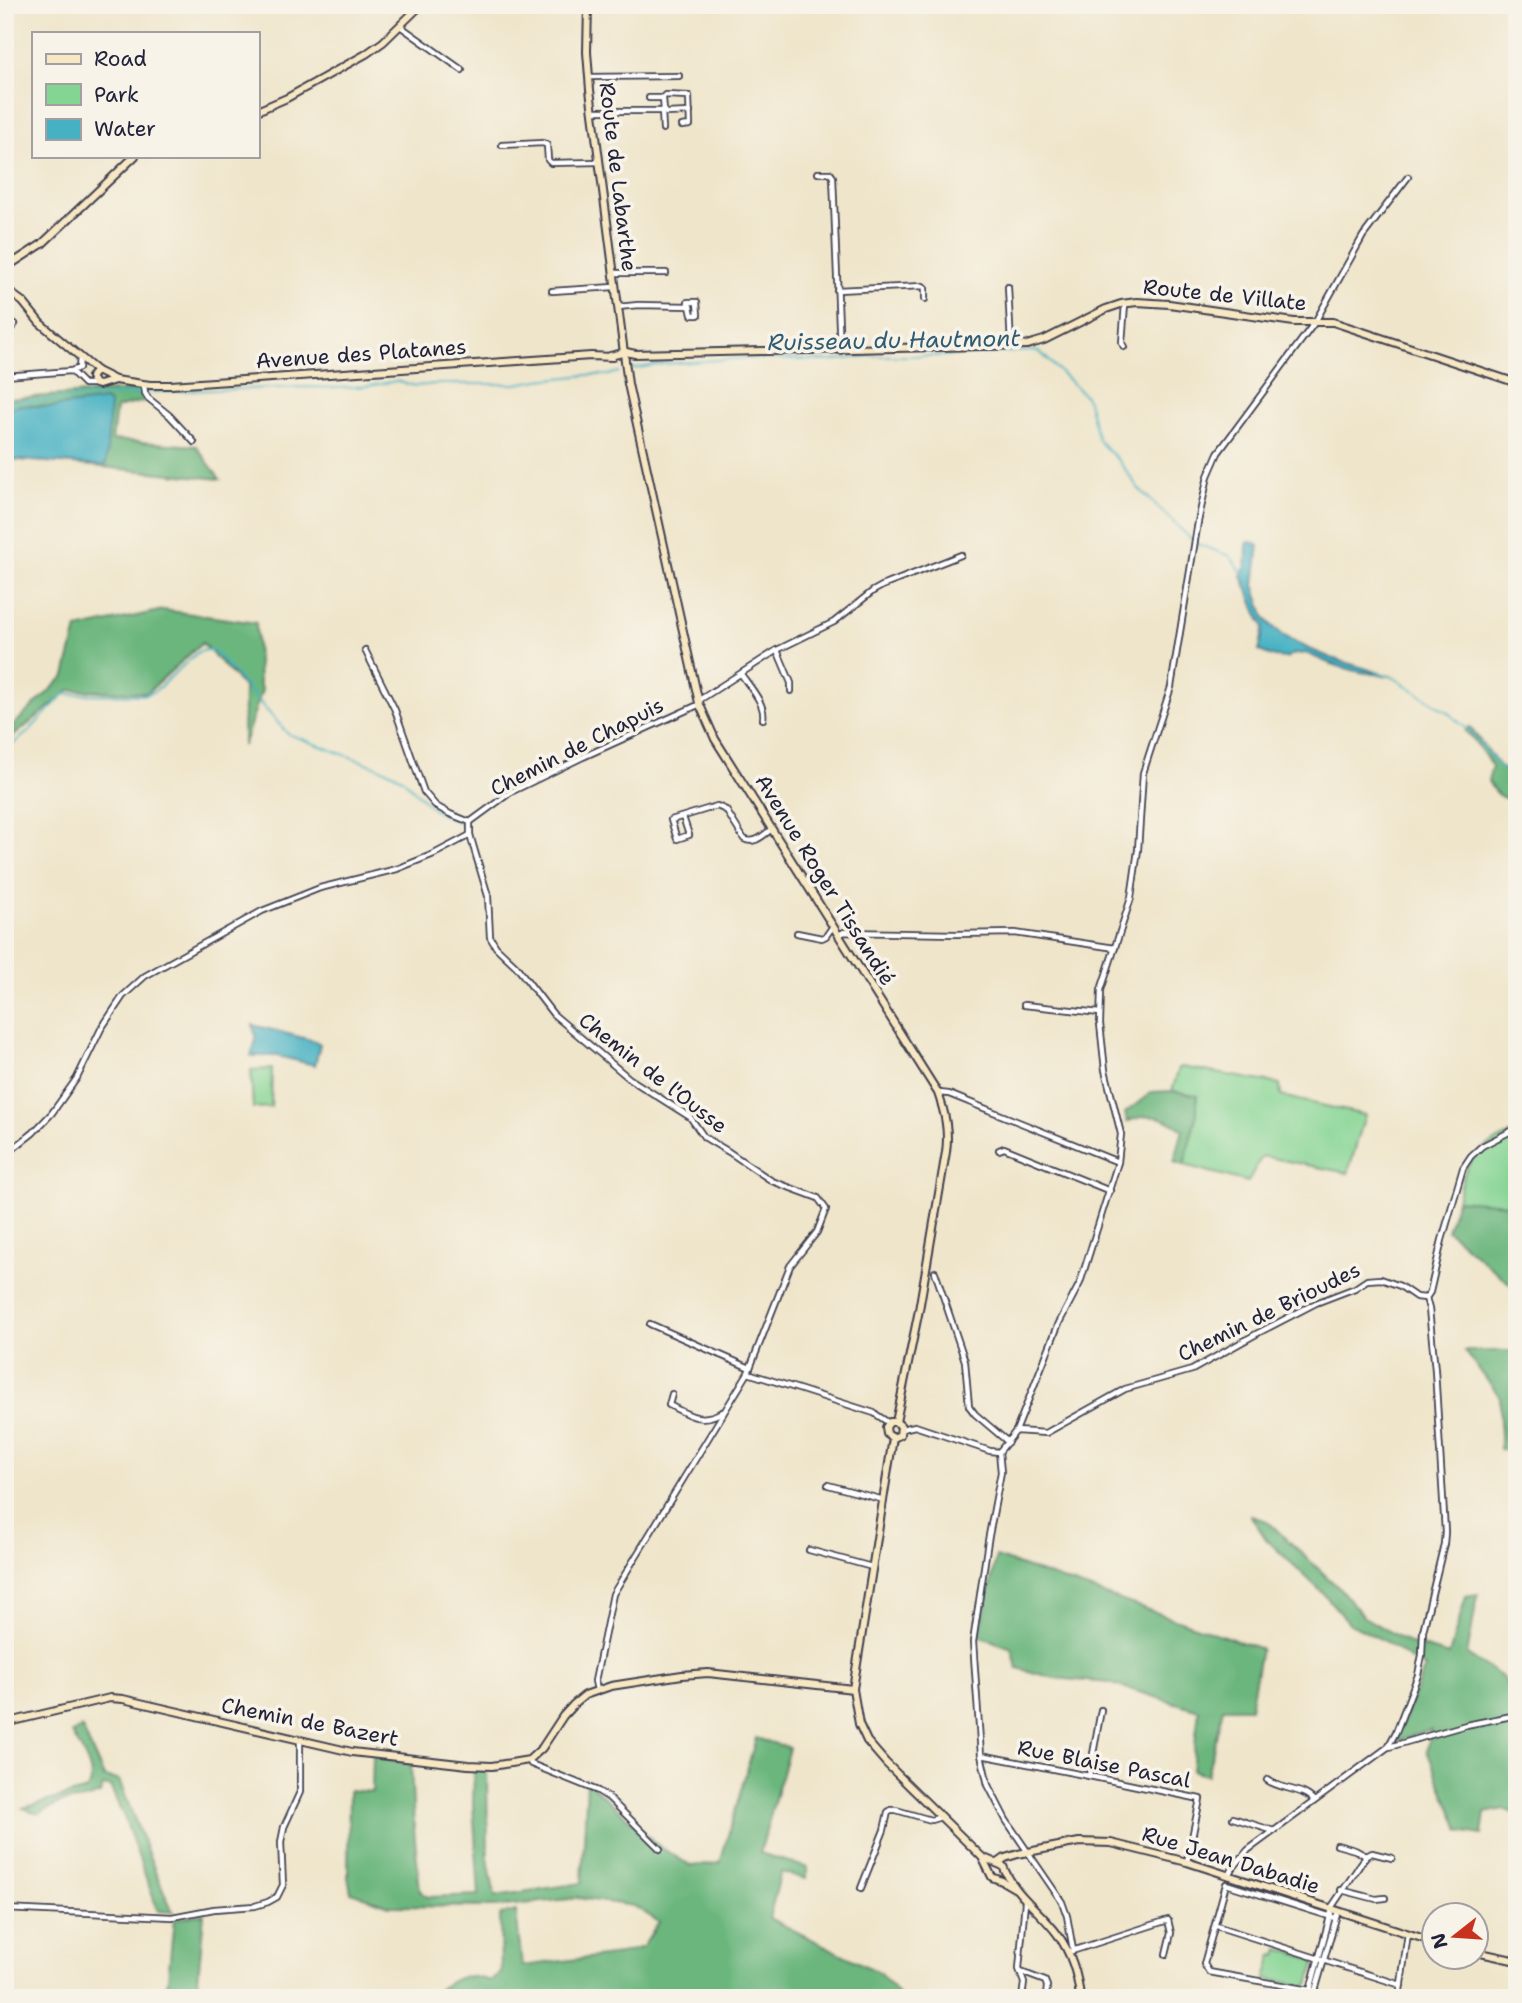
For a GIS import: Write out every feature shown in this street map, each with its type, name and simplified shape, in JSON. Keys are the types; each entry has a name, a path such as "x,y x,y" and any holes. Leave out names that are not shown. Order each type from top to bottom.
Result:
{"street":[{"path":"259,110 288,98 366,54 421,5"},
{"name":"Route de Labarthe","path":"588,5 588,77 623,356"},
{"path":"400,26 462,70"},
{"path":"588,77 679,76"},
{"path":"649,98 688,95 690,125 682,126"},
{"path":"662,98 663,130"},
{"path":"592,111 690,112"},
{"path":"502,145 543,143 547,145 548,160 551,163 598,162"},
{"path":"5,268 42,244 133,158"},
{"path":"818,173 830,173 833,177 840,351"},
{"path":"1080,1998 1067,1916 1062,1902 1006,1820 988,1785 981,1755 973,1642 1001,1472 999,1452 1016,1431 1059,1323 1080,1283 1118,1162 1121,1135 1105,1070 1100,1013 1101,990 1131,898 1138,850 1143,773 1171,687 1208,476 1218,453 1315,322 1363,236 1408,177"},
{"path":"612,274 666,273"},
{"path":"836,290 923,286 925,299"},
{"path":"552,291 614,287"},
{"path":"1008,287 1011,345"},
{"path":"5,289 23,302 40,323 88,363 93,376 76,376 71,371"},
{"name":"Route de Villate","path":"623,356 1034,344 1106,309 1137,302 1294,322 1333,322 1517,383"},
{"path":"1124,347 1125,303"},
{"path":"617,307 688,306"},
{"path":"5,335 15,324"},
{"name":"Avenue des Platanes","path":"115,380 99,385 93,376 104,375 115,380 144,385 171,385 623,356"},
{"name":"Avenue Roger Tissandié","path":"623,356 699,703 715,739 938,1093 946,1116 948,1139 919,1310 892,1423"},
{"path":"5,376 71,371 79,368 80,357"},
{"path":"103,383 104,375"},
{"path":"144,385 148,398 169,415 194,442"},
{"name":"Chemin de Chapuis","path":"470,822 511,792 699,703 701,699 777,650 834,622 882,586 961,555"},
{"path":"365,650 395,710 424,792 431,802 442,810 470,822"},
{"path":"777,650 791,683 791,691"},
{"path":"741,674 761,704 765,713 763,719"},
{"path":"683,817 689,835 677,839 671,820 717,806 726,810 744,839 749,842 754,842 772,829"},
{"name":"Chemin de l'Ousse","path":"470,822 470,835 488,896 490,937 554,1014 630,1079 690,1117 704,1137 772,1181 818,1198 826,1209 817,1232 790,1266 749,1371 613,1594 595,1681 597,1690"},
{"path":"5,1154 33,1133 52,1113 76,1078 101,1029 123,996 145,976 262,911 320,888 397,869 470,835"},
{"path":"797,933 822,938 833,925"},
{"path":"839,935 845,932 1015,933 1115,948"},
{"path":"1024,1005 1100,1013"},
{"path":"938,1093 949,1094 1118,1162"},
{"path":"1388,1747 1418,1675 1423,1631 1444,1544 1438,1416 1426,1298 1430,1292 1463,1168 1482,1146 1517,1129"},
{"path":"999,1150 1004,1148 1110,1191"},
{"path":"935,1272 965,1361 969,1406 975,1415 1008,1441"},
{"name":"Chemin de Brioudes","path":"1016,1431 1046,1433 1125,1389 1192,1370 1316,1303 1355,1288 1367,1280 1381,1279 1400,1286 1416,1297 1426,1298"},
{"path":"650,1324 749,1371 874,1413 902,1429 915,1426 999,1452"},
{"path":"672,1394 669,1405 696,1418 711,1418 725,1410"},
{"path":"892,1423 886,1432 893,1438"},
{"path":"893,1438 900,1435 902,1429"},
{"path":"893,1438 853,1689 859,1724 867,1741 886,1763 982,1857 990,1875 1014,1888"},
{"path":"828,1485 884,1500"},
{"path":"809,1550 872,1567"},
{"path":"660,1849 609,1798 531,1764 529,1760 542,1748 563,1716 583,1697 597,1690 635,1682 708,1673 853,1689"},
{"name":"Chemin de l'Ousse","path":"583,1697 595,1681"},
{"name":"Chemin de Bazert","path":"5,1723 110,1698 352,1752 467,1765 492,1766 529,1760"},
{"path":"1089,1776 1101,1710"},
{"path":"1229,1876 1248,1850 1388,1747 1466,1725 1517,1715"},
{"path":"5,1909 172,1917 268,1902 281,1892 283,1885 281,1842 284,1827 300,1792 300,1741"},
{"name":"Rue Blaise Pascal","path":"981,1755 1200,1799 1187,1862"},
{"path":"1267,1780 1309,1795 1314,1801"},
{"path":"861,1888 884,1830 888,1812 896,1810 931,1820 941,1817"},
{"path":"1233,1818 1275,1831"},
{"name":"Rue Jean Dabadie","path":"1001,1866 1004,1858 1014,1855 1079,1842 1111,1843 1187,1862 1333,1913 1420,1937"},
{"path":"1337,1845 1366,1856"},
{"path":"1312,1991 1341,1890 1366,1856 1372,1853 1392,1858"},
{"path":"982,1857 1001,1866 1014,1888 1071,1952"},
{"path":"989,1870 991,1866 1001,1866"},
{"path":"997,1879 1002,1877 1001,1866"},
{"path":"1327,1998 1312,1991 1209,1972 1204,1964 1226,1884 1333,1913"},
{"path":"1341,1890 1376,1899 1385,1898"},
{"path":"1022,1998 1024,1983 1019,1969 1026,1901"},
{"path":"1071,1952 1168,1920 1171,1933 1166,1954"},
{"path":"1216,1926 1401,1985"},
{"path":"1399,1998 1408,1933"},
{"path":"1490,1955 1517,1961"},
{"path":"1021,1972 1045,1980 1046,1998"},
{"path":"1291,1998 1292,1987"}],"green space":[{"path":"143,389 145,401 116,408 112,440 196,446 220,479 5,457 6,399"},
{"path":"163,610 256,623 259,684 262,690 243,746 244,687 202,643 147,693 70,690 5,743 5,733 65,676 77,629"},
{"path":"1470,727 1499,766 1506,771 1517,771 1517,800 1499,795 1491,786 1488,781 1492,766 1465,731"},
{"path":"1179,1068 1280,1084 1281,1096 1365,1115 1348,1173 1262,1156 1248,1182 1184,1165 1197,1113 1197,1095 1172,1091"},
{"path":"272,1069 271,1107 253,1108 251,1070"},
{"path":"1172,1091 1197,1095 1197,1113 1184,1165 1174,1162 1183,1130 1170,1121 1149,1116 1127,1122 1125,1113 1152,1092"},
{"path":"1517,1131 1517,1205 1457,1200 1471,1160 1489,1145"},
{"path":"1457,1200 1517,1205 1517,1290 1447,1230"},
{"path":"1465,1351 1517,1351 1517,1452 1500,1449 1500,1397"},
{"path":"1251,1516 1267,1521 1342,1591 1364,1617 1411,1644 1449,1655 1466,1596 1478,1594 1467,1655 1501,1676 1517,1696 1517,1815 1504,1809 1485,1813 1482,1835 1460,1831 1427,1751 1431,1729 1395,1742 1425,1667 1388,1643 1350,1624 1322,1592 1266,1539"},
{"path":"996,1557 1261,1649 1250,1708 1223,1708 1207,1775 1192,1770 1199,1710 1109,1683 1054,1678 1017,1668 1012,1648 979,1636"},
{"path":"82,1728 104,1777 119,1780 173,1912 158,1911 110,1786 103,1786 100,1794 62,1802 38,1814 23,1808 87,1790 91,1778 90,1770 72,1733"},
{"path":"756,1738 789,1748 760,1853 808,1868 806,1879 781,1872 769,1918 880,1973 901,1998 439,1998 439,1989 458,1978 469,1976 491,1981 501,1973 500,1915 516,1911 522,1966 620,1954 643,1947 659,1922 634,1906 579,1898 495,1907 389,1906 351,1892 348,1877 349,1790 372,1792 373,1756 411,1764 420,1891 428,1897 479,1895 473,1805 474,1769 487,1769 488,1859 495,1896 582,1883 587,1781 660,1847 691,1866 720,1863"},
{"path":"204,1914 197,1991 181,1989 179,1998 166,1998 174,1919"},
{"path":"1279,1949 1312,1959 1315,1965 1309,1984 1306,1986 1266,1979 1273,1954 1277,1955"}],"water":[{"path":"105,400 110,404 106,464 102,466 5,459 5,409 21,405 51,407"},
{"path":"1249,542 1259,546 1254,585 1265,618 1271,625 1284,636 1307,648 1390,676 1360,672 1306,653 1286,658 1259,651 1264,626 1241,575 1246,564"},
{"path":"253,1025 320,1044 315,1065 277,1056 251,1056 256,1040"}],"waterway":[{"name":"Ruisseau du Hautmont","path":"632,369 746,358 831,361 869,356 1040,352 1088,401 1098,440 1119,461 1138,488 1193,541"},
{"name":"Ruisseau du Hautmont","path":"148,392 340,388 396,381 416,386 516,384 619,372"},
{"name":"Ruisseau du Hautmont","path":"5,403 142,394"},
{"name":"Ruisseau du Hautmont","path":"1197,544 1230,556 1243,574"},
{"path":"5,750 27,733 64,694 145,695 155,691 198,652 207,650 216,653 288,734 402,778 434,810 463,824 468,834"},
{"name":"Ruisseau du Hautmont","path":"1376,672 1393,677 1446,711 1473,734 1500,768 1508,773 1517,773"}]}
